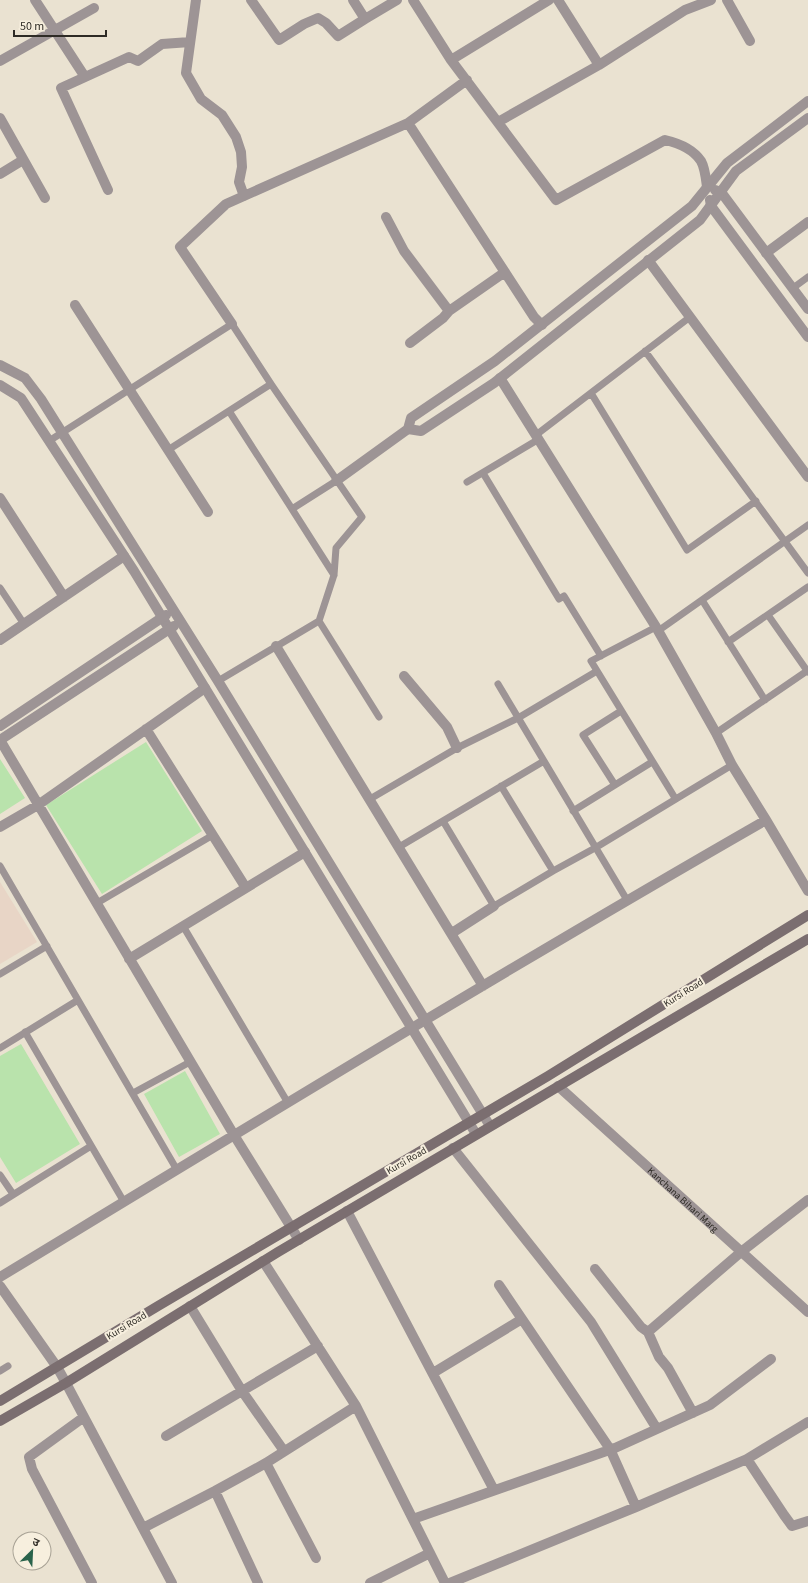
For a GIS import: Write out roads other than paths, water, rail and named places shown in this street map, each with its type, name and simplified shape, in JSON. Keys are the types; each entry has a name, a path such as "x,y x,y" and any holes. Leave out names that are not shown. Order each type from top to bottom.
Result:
{"main road":[{"name":"Kursi Road","path":"0,1401 290,1227 469,1123 808,915"},
{"name":"Kursi Road","path":"0,1421 66,1383 264,1261 476,1134 807,941"}],"street":[{"path":"35,0 86,77"},
{"path":"196,0 186,73 201,99 222,115 236,137 241,152 242,167 239,182 244,196"},
{"path":"251,0 279,40 304,24 318,18 326,23 338,36 397,0"},
{"path":"352,0 365,19"},
{"path":"413,0 451,60 556,200 665,140 678,143 689,150 701,162 711,206 808,337"},
{"path":"451,60 550,0"},
{"path":"558,0 599,64"},
{"path":"498,122 599,64 685,10 711,0"},
{"path":"727,0 750,41"},
{"path":"0,61 94,8"},
{"path":"108,190 61,88 129,57 138,61 162,44 190,42"},
{"path":"232,324 180,247 226,204 408,123 466,80"},
{"path":"336,481 408,429 411,418 495,361 692,206 726,162 808,101"},
{"path":"0,118 45,198"},
{"path":"408,429 421,430 500,378 700,220 736,172 808,118"},
{"path":"408,123 504,272 534,317 542,325"},
{"path":"0,174 23,160"},
{"path":"707,186 721,192 808,309"},
{"path":"386,217 404,251 449,311"},
{"path":"766,253 808,222"},
{"path":"648,260 808,477"},
{"path":"410,342 443,318 449,311 504,272"},
{"path":"74,305 208,512"},
{"path":"0,365 25,378 42,399 218,681 490,1126"},
{"path":"500,378 657,629 716,733 732,765 808,891"},
{"path":"0,385 21,398 124,556 476,1134"},
{"path":"0,498 64,597"},
{"path":"0,640 124,556"},
{"path":"0,726 162,617 174,611"},
{"path":"180,622 0,740 190,1062 299,1240"},
{"path":"276,646 484,986"},
{"path":"404,676 448,727 456,748"},
{"path":"0,827 38,804 204,688"},
{"path":"146,729 246,888"},
{"path":"0,1277 425,1020 627,900 766,820"},
{"path":"129,959 305,852"},
{"path":"452,933 494,906"},
{"name":"Kanchana Bihari Marg","path":"558,1086 808,1311"},
{"path":"453,1148 591,1322 657,1429"},
{"path":"648,1332 741,1252 808,1200"},
{"path":"347,1211 494,1490"},
{"path":"264,1261 356,1406 445,1583"},
{"path":"595,1269 641,1327 648,1332 659,1357 668,1368 693,1413"},
{"path":"500,1285 610,1449 636,1507"},
{"path":"0,1286 57,1367 172,1583"},
{"path":"190,1306 242,1391 284,1452"},
{"path":"433,1373 522,1319"},
{"path":"166,1436 318,1346"},
{"path":"413,1519 610,1449 693,1413 710,1405 771,1359"},
{"path":"143,1528 266,1463 356,1406"},
{"path":"84,1417 29,1457 32,1469 92,1583"},
{"path":"450,1583 636,1507 747,1459 808,1422"},
{"path":"747,1459 792,1526 808,1521"},
{"path":"266,1463 316,1558"},
{"path":"215,1491 258,1583"},
{"path":"370,1583 430,1553"}],"lane":[{"path":"793,288 808,277"},
{"path":"467,482 538,437 591,393 690,317"},
{"path":"49,441 232,324 336,481 362,517 336,548 334,575 319,621 218,681"},
{"path":"645,351 808,573"},
{"path":"168,450 271,384"},
{"path":"591,393 687,550 756,501"},
{"path":"229,411 334,575"},
{"path":"483,473 558,599 564,596 601,656"},
{"path":"292,509 336,481"},
{"path":"675,798 591,661 657,629 702,600 808,525"},
{"path":"728,642 808,587"},
{"path":"0,588 24,624"},
{"path":"702,600 765,700"},
{"path":"716,733 807,669 768,615"},
{"path":"319,621 379,717"},
{"path":"370,799 456,748 518,718 597,671"},
{"path":"498,684 627,900"},
{"path":"615,785 583,735 621,711"},
{"path":"399,847 544,761"},
{"path":"573,811 652,762"},
{"path":"443,821 494,906 595,848 675,798 732,765"},
{"path":"501,786 553,871"},
{"path":"97,903 213,835"},
{"path":"0,866 177,1170"},
{"path":"183,926 288,1103"},
{"path":"0,974 47,946"},
{"path":"0,1048 78,1000"},
{"path":"25,1032 124,1202"},
{"path":"133,1093 190,1062"},
{"path":"0,1203 91,1146"},
{"path":"0,1175 13,1194"},
{"path":"0,1371 8,1366"}]}
